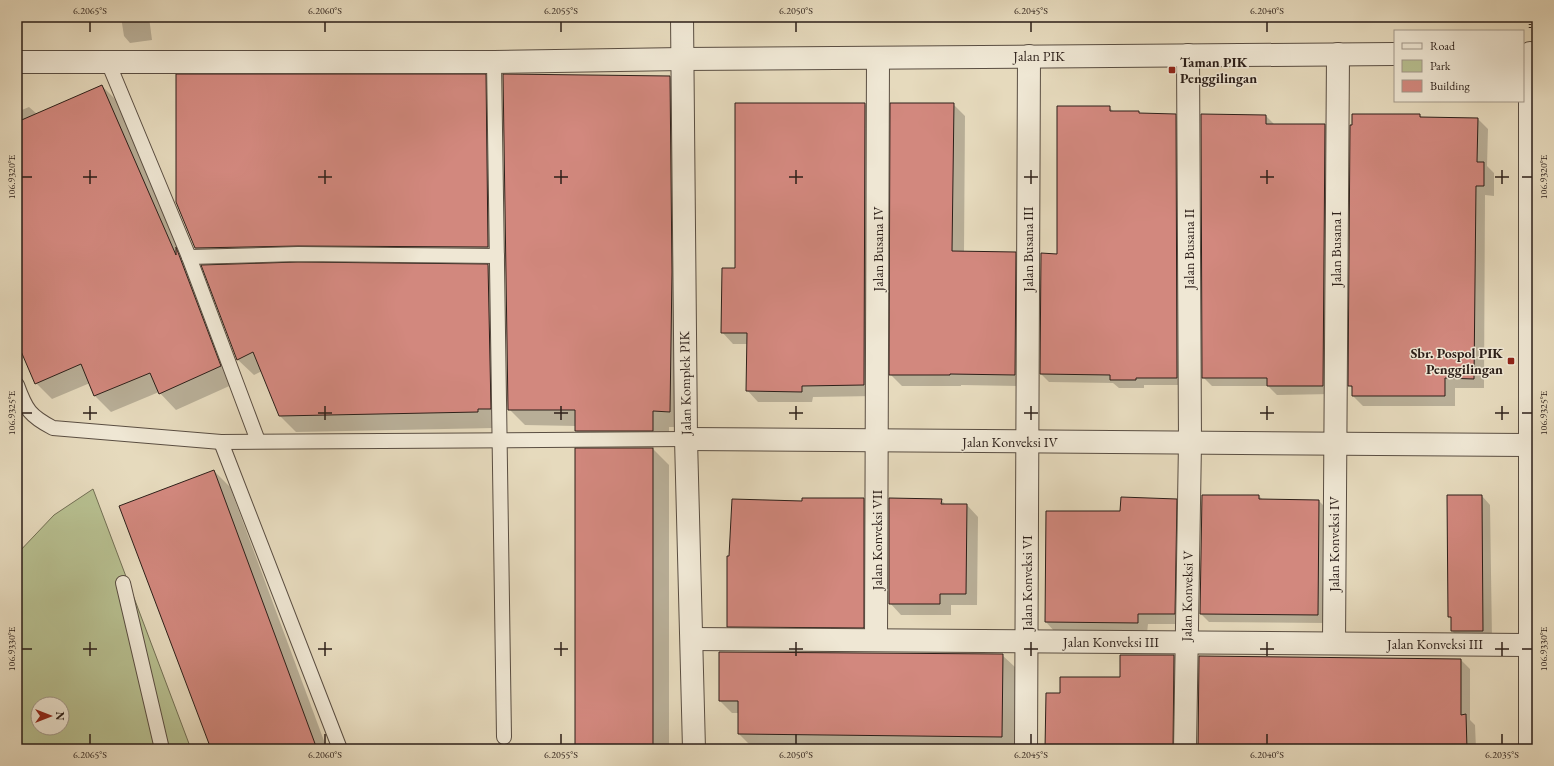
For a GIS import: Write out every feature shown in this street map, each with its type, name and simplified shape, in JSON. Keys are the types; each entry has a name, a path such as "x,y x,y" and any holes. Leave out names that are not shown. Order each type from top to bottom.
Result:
{"street":[{"name":"Jalan Komplek PIK","path":"682,17 686,439 694,749"},
{"path":"1530,53 1533,182 1533,336 1530,445 1533,479 1533,645 1530,749"},
{"name":"Jalan Busana I","path":"1335,444 1338,54"},
{"name":"Jalan PIK","path":"17,62 494,62 682,59 1394,54"},
{"name":"Jalan Busana II","path":"1188,55 1190,442"},
{"name":"Jalan Busana III","path":"1028,442 1029,56"},
{"name":"Jalan Busana IV","path":"878,58 878,441"},
{"name":"Jalan Konveksi IV","path":"686,439 1530,445"},
{"name":"Jalan Konveksi VII","path":"876,640 878,441"},
{"name":"Jalan Konveksi VI","path":"1026,749 1028,442"},
{"name":"Jalan Konveksi V","path":"1185,749 1190,442"},
{"name":"Jalan Konveksi IV","path":"1334,643 1335,444"},
{"name":"Jalan Konveksi III","path":"692,639 1533,645"}],"lane":[{"path":"108,62 189,258 258,441"},
{"path":"494,62 504,737"},
{"path":"189,258 298,254 497,256"},
{"path":"17,385 25,406 37,420 53,428 221,442 686,439"},
{"path":"221,442 340,749"},
{"path":"123,583 162,749"}],"green space":[{"path":"93,489 191,749 17,749 17,554 54,515"}],"building":[{"path":"176,74 486,74 488,247 298,246 195,248 176,202"},
{"path":"503,74 670,76 672,272 670,412 653,411 653,431 575,431 575,410 508,410"},
{"path":"102,85 176,255 176,247 221,366 159,394 150,373 94,396 81,364 35,384 17,342 17,122"},
{"path":"735,103 865,103 864,385 802,386 802,392 746,391 747,333 721,333 722,268 735,268"},
{"path":"890,103 954,103 952,251 1016,252 1015,375 889,375"},
{"path":"1057,106 1110,106 1110,111 1139,111 1139,113 1176,114 1177,378 1136,378 1136,380 1110,380 1110,375 1040,374 1041,253 1057,254"},
{"path":"1201,114 1266,115 1266,124 1325,124 1323,386 1267,386 1267,378 1202,378"},
{"path":"1352,114 1420,114 1420,117 1478,118 1477,162 1484,162 1484,186 1476,186 1474,379 1445,378 1445,396 1352,396 1352,386 1348,386 1350,125 1352,125"},
{"path":"298,262 488,264 491,409 478,409 478,412 279,416 253,352 237,360 201,265"},
{"path":"575,448 653,448 653,749 575,749"},
{"path":"214,470 317,749 211,749 119,506"},
{"path":"1202,495 1259,495 1259,499 1319,500 1318,615 1200,614"},
{"path":"1447,495 1482,495 1483,631 1451,631 1451,617 1448,617"},
{"path":"1121,497 1177,499 1175,614 1138,614 1138,623 1045,622 1046,511 1120,511"},
{"path":"802,498 864,498 864,628 727,627 727,556 729,556 732,499 802,501"},
{"path":"889,498 942,499 941,504 967,504 966,594 940,594 940,604 889,604"},
{"path":"719,652 1003,654 1002,737 738,734 738,701 719,701"},
{"path":"1120,655 1174,655 1173,749 1045,749 1046,693 1060,693 1060,677 1120,677"},
{"path":"1199,656 1461,659 1461,715 1466,714 1467,749 1198,749"}],"place":[{"name":"Taman PIK Penggilingan","path":"1172,70"},
{"name":"Sbr. Pospol PIK Penggilingan","path":"1511,361"}]}
